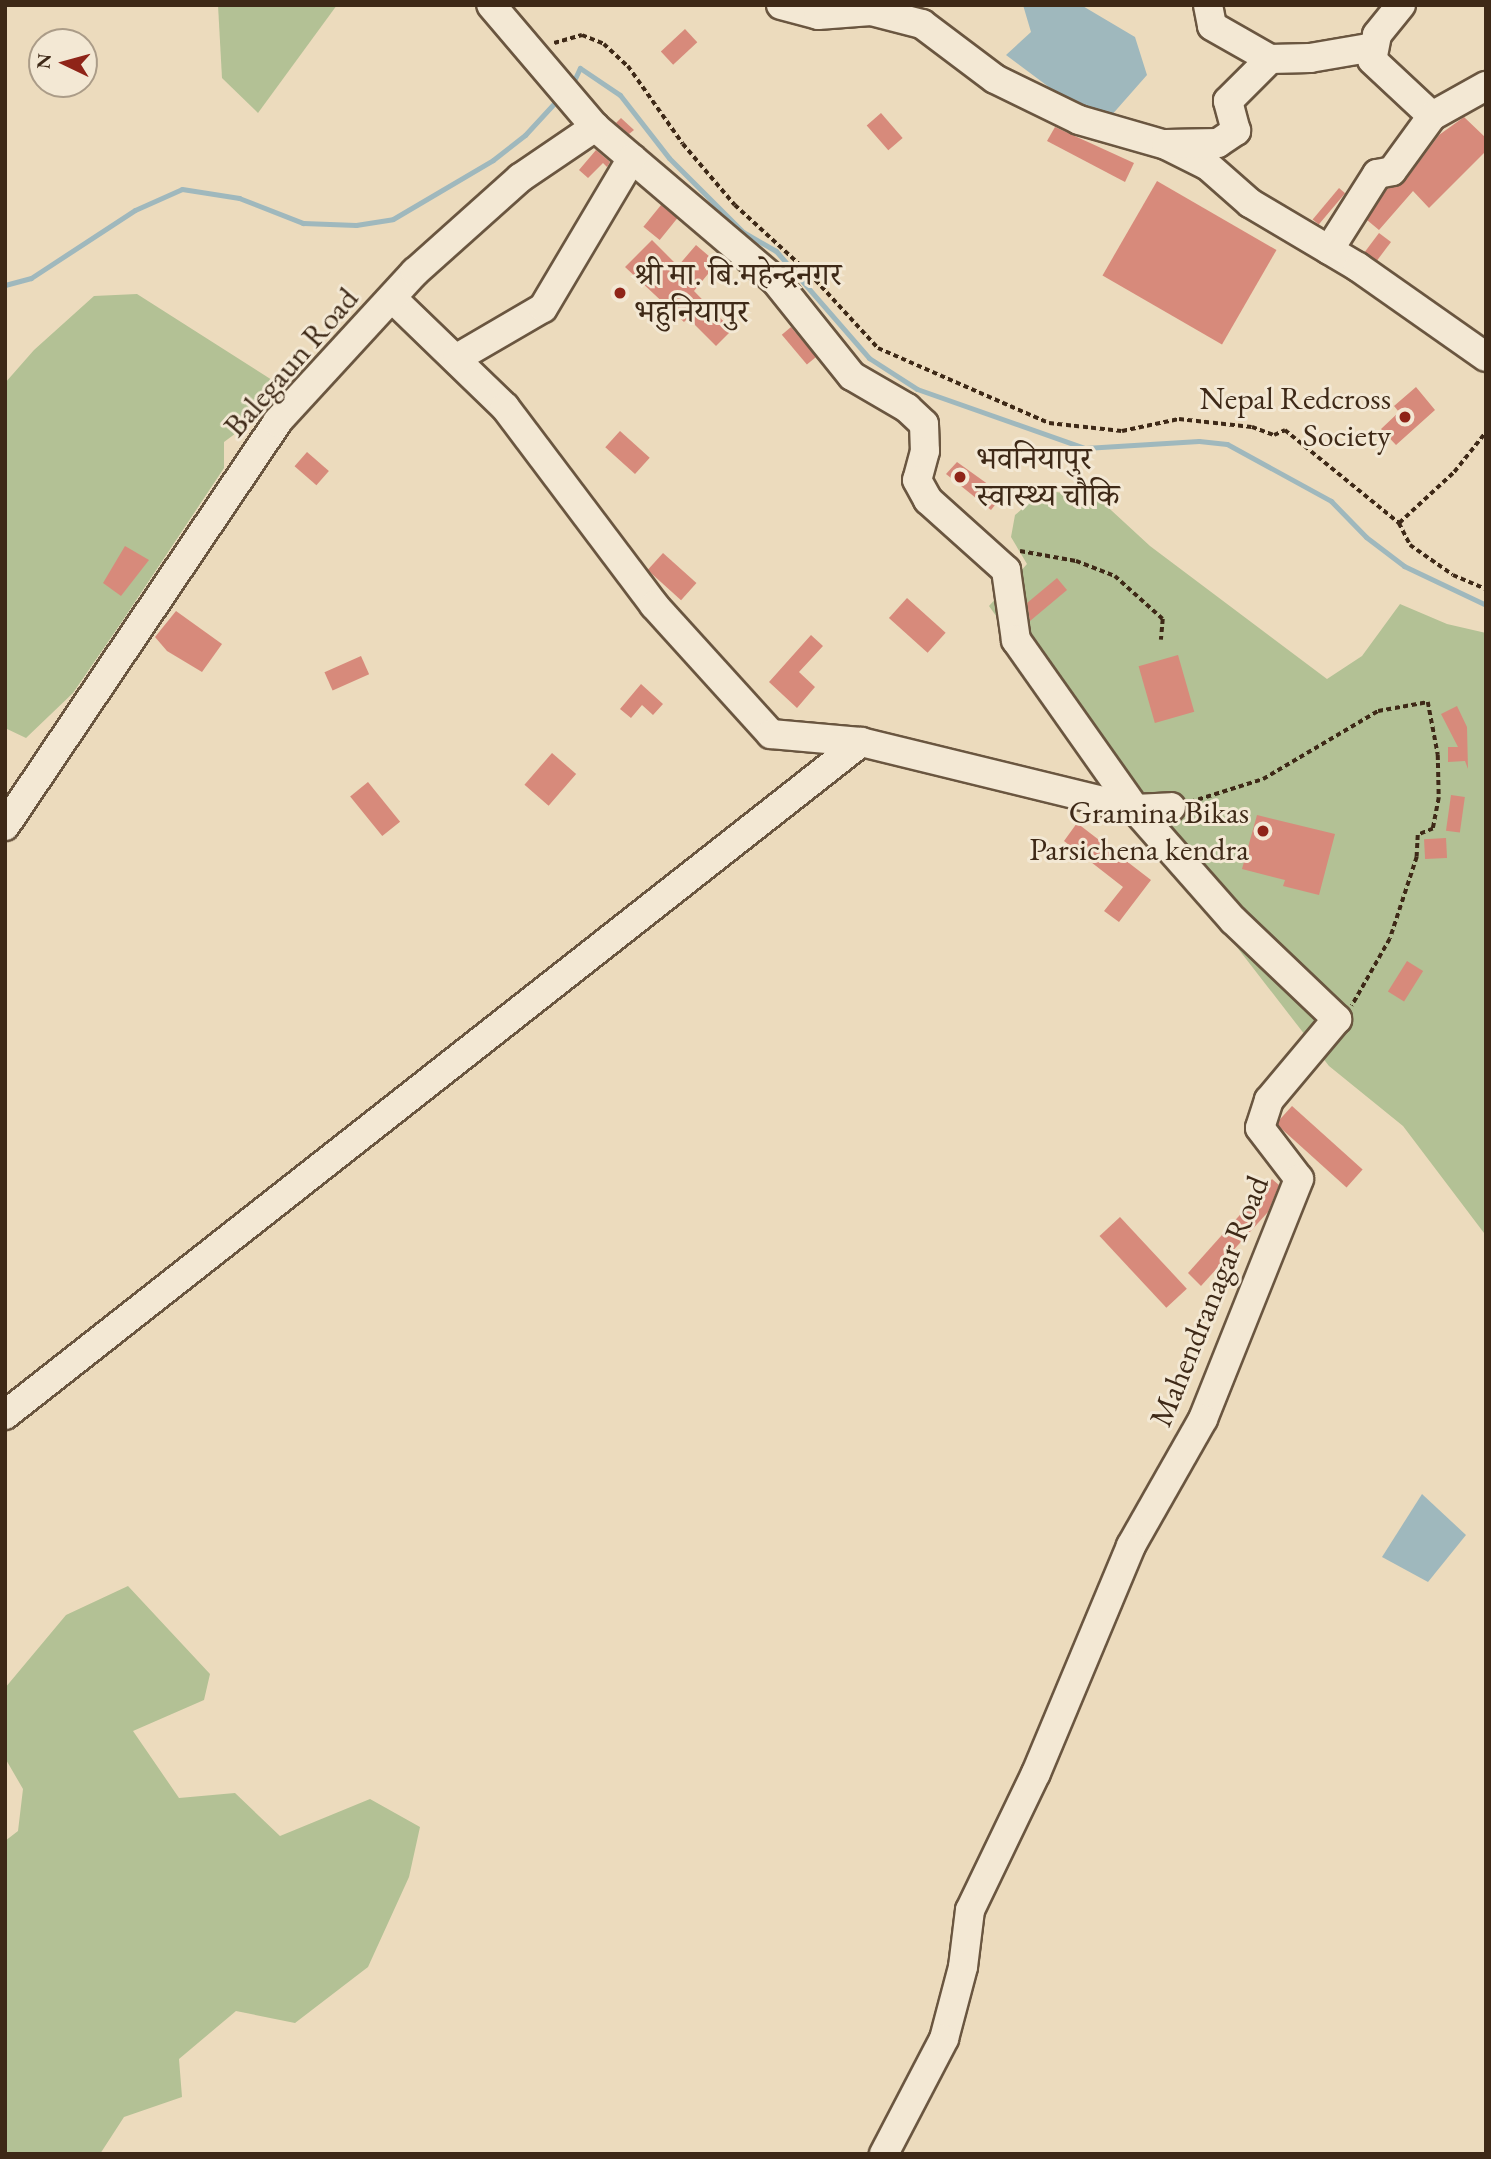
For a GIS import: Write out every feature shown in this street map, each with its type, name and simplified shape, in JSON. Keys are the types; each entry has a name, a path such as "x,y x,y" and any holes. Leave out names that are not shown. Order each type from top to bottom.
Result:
{"street":[{"path":"492,5 595,127 775,280 852,376 907,408 924,424 925,452 917,480 928,500 1006,570 1016,640 1135,809 1233,920 1337,1019"},
{"path":"781,5 818,15 871,11 922,24 995,79 1079,120 1166,145 1208,166 1250,203 1329,250 1486,358"},
{"path":"1208,5 1212,26 1270,59 1310,58 1374,47"},
{"path":"1401,5 1377,35 1372,60 1432,116"},
{"path":"1166,145 1218,143 1236,131 1228,101 1270,59"},
{"path":"1329,250 1377,174 1392,171 1432,116 1486,86"},
{"name":"Balegaun Road","path":"5,826 276,422 392,298 520,177 595,127"},
{"path":"457,358 543,309 632,158"},
{"path":"392,298 505,407 654,605 771,734 861,742 1135,809 1171,807"},
{"path":"5,1415 861,742"},
{"name":"Mahendranagar Road","path":"884,2154 944,2039 963,1966 970,1910 1036,1773 1130,1546 1203,1419 1299,1179 1260,1128 1269,1100 1337,1019"}],"path":[{"path":"533,56 582,35 604,44 628,66 683,144 735,205 810,274 878,348 1049,423 1122,431 1179,419 1252,427 1274,435 1285,430 1399,523 1410,545 1453,575 1486,589"},
{"path":"1399,523 1454,472 1486,432"},
{"path":"986,550 1039,553 1115,576 1163,619 1161,640"},
{"path":"1171,807 1263,779 1378,711 1428,702 1438,755 1438,799 1433,829 1418,835 1410,882 1390,939 1363,993 1337,1019"}],"green space":[{"path":"218,5 337,5 258,113 222,78"},
{"path":"137,294 283,387 263,413 224,442 224,468 121,623 73,693 26,738 5,728 5,383 34,350 94,296"},
{"path":"1044,490 1099,499 1150,546 1327,679 1362,656 1400,604 1447,624 1486,633 1484,1233 1403,1126 1329,1066 1161,849 989,606 1027,564 1011,537 1015,515"},
{"path":"128,1586 210,1674 204,1700 133,1731 179,1798 235,1793 280,1836 370,1799 420,1827 409,1877 368,1967 295,2023 236,2011 179,2059 182,2097 124,2117 100,2154 5,2154 5,1841 18,1831 23,1789 5,1758 5,1688 66,1615"}],"water":[{"path":"1023,5 1081,5 1135,37 1147,75 1110,117 1085,114 1006,55 1031,32"},
{"path":"1422,1494 1466,1535 1428,1582 1382,1557"}],"building":[{"path":"685,29 697,42 673,65 661,52"},
{"path":"881,113 903,138 888,150 867,125"},
{"path":"1464,117 1486,138 1486,151 1429,208 1413,191 1379,230 1367,220 1387,189 1405,181 1439,135"},
{"path":"621,118 634,130 629,134 616,123"},
{"path":"1055,127 1134,163 1125,182 1047,141"},
{"path":"596,150 610,162 607,167 603,163 588,178 579,170"},
{"path":"1157,181 1277,250 1222,344 1102,275"},
{"path":"1339,188 1345,193 1319,225 1313,219"},
{"path":"661,205 677,218 660,240 643,227"},
{"path":"1379,233 1391,242 1377,261 1365,252"},
{"path":"652,240 678,266 696,245 717,263 694,291 732,330 716,346 688,318 684,322 625,267"},
{"path":"791,327 816,357 807,365 782,335"},
{"path":"1416,387 1435,410 1396,445 1381,429 1399,412 1394,406"},
{"path":"620,431 650,458 635,474 605,447"},
{"path":"307,452 329,471 316,485 295,466"},
{"path":"957,462 1003,495 991,510 946,474"},
{"path":"125,546 149,560 121,596 103,583"},
{"path":"663,553 696,583 681,600 648,570"},
{"path":"1057,578 1067,590 1030,621 1027,603"},
{"path":"907,598 946,633 928,653 889,618"},
{"path":"176,611 222,644 202,672 167,651 155,637"},
{"path":"811,635 823,646 799,672 815,687 797,708 769,682"},
{"path":"1178,655 1194,712 1155,723 1139,666"},
{"path":"361,656 369,674 333,691 324,672"},
{"path":"641,684 663,704 653,715 642,705 631,718 620,709"},
{"path":"1457,706 1467,727 1468,769 1465,761 1448,762 1448,747 1458,747 1441,714"},
{"path":"552,753 576,774 549,806 524,785"},
{"path":"368,782 400,822 382,836 350,796"},
{"path":"1451,795 1465,797 1460,833 1446,831"},
{"path":"1257,815 1335,834 1319,895 1283,886 1285,880 1242,869"},
{"path":"1077,823 1151,880 1119,922 1104,911 1123,887 1064,841"},
{"path":"1446,838 1447,858 1425,859 1424,839"},
{"path":"1407,961 1423,971 1404,1002 1388,992"},
{"path":"1292,1106 1363,1170 1347,1187 1276,1124"},
{"path":"1272,1179 1279,1185 1268,1212 1201,1286 1188,1273"},
{"path":"1120,1217 1187,1289 1166,1308 1100,1236"}],"waterway":[{"path":"571,87 580,68 620,95 669,158 743,232 776,251 869,358 917,389 1085,448 1199,441 1227,444 1331,501 1366,537 1404,566 1486,605"},
{"path":"5,285 31,278 135,210 182,189 239,198 303,223 356,225 393,219 493,160 525,135 559,98"}],"place":[{"name":"श्री मा. बि.महेन्द्रनगर भहुनियापुर","path":"620,293"},
{"name":"Nepal Redcross Society","path":"1405,417"},
{"name":"भवनियापुर स्वास्थ्य चाैकि","path":"960,477"},
{"name":"Gramina Bikas Parsichena kendra","path":"1263,831"}]}
